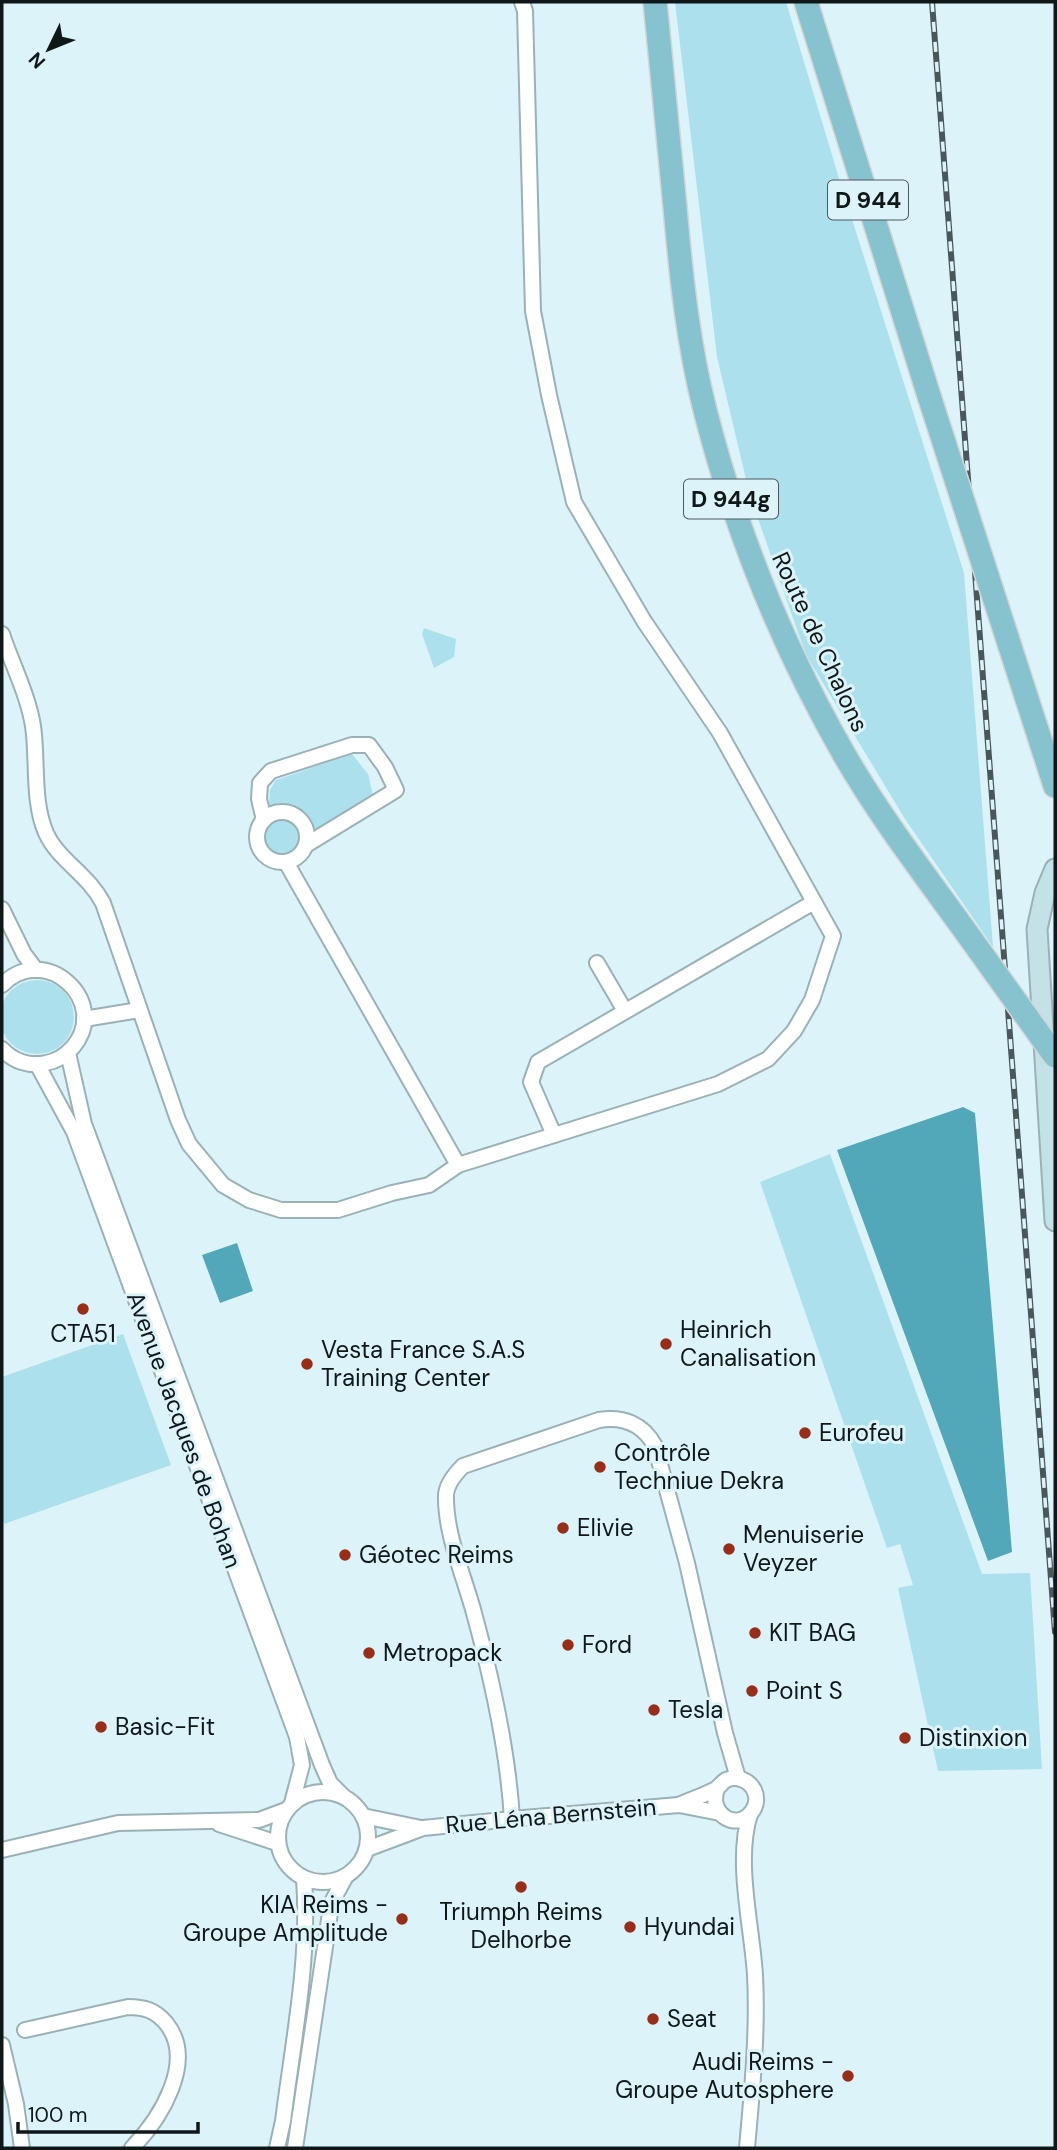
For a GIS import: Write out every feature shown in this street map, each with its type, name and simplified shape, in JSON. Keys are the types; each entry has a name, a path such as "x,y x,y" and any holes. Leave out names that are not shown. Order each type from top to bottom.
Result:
{"main road":[{"name":"Route de Chalons","path":"655,2 690,335 705,409 748,552 774,618 846,758 887,822 1055,1056"},
{"name":"D 944","path":"806,2 1055,786"}],"street":[{"path":"2,634 30,714 45,830 58,852 78,869 96,890 189,1144 223,1185 249,1200 281,1210 338,1210 429,1185 458,1166 718,1084 768,1059 794,1031 813,1000 834,936 720,733 644,621 574,502 549,396 533,311 525,11 522,2"},
{"path":"264,820 259,799 260,783 271,771 352,744 369,745 385,767 396,790 306,845 298,856 286,862 270,859 259,846 258,830 264,820 279,812 295,816 306,828 306,845"},
{"path":"286,862 458,1166"},
{"path":"1055,869 1040,909 1037,955 1055,1221"},
{"path":"554,1135 531,1082 538,1062 814,902"},
{"path":"2,909 24,954 36,970"},
{"path":"597,963 625,1011"},
{"path":"2,980 36,970 61,976 78,994 84,1019 76,1043 68,1053 48,1063 37,1064 14,1059 2,1049"},
{"path":"84,1019 139,1010"},
{"name":"Avenue Jacques de Bohan","path":"68,1053 84,1124 330,1783 343,1796"},
{"name":"Avenue Jacques de Bohan","path":"37,1064 74,1132 297,1737 302,1765 289,1806"},
{"path":"512,1819 497,1710 448,1522 445,1494 454,1475 463,1466 599,1420 611,1418 632,1422 649,1435 655,1446 694,1590 725,1733 738,1779"},
{"path":"747,2148 755,2067 755,1977 744,1833 755,1805 755,1793 747,1782 738,1779 727,1780 717,1789 714,1801 725,1818 738,1820 750,1814"},
{"name":"Rue Léna Bernstein","path":"679,1805 717,1789"},
{"path":"2,1850 118,1824 259,1820 289,1806 303,1795 330,1791 355,1804 363,1816 368,1838 367,1850 355,1869 333,1881 318,1882 304,1879 292,1870 282,1858 277,1843 277,1832 289,1806"},
{"name":"Rue Léna Bernstein","path":"423,1828 679,1805 720,1813"},
{"path":"363,1816 423,1828"},
{"path":"211,1822 277,1843"},
{"path":"367,1850 423,1828"},
{"path":"295,2148 330,1913 333,1900 346,1876"},
{"path":"277,2148 304,1954 307,1910 304,1879"},
{"path":"24,2030 128,2007 153,2010 163,2020 173,2033 179,2051 175,2077 160,2109 132,2148"},
{"path":"2,2045 16,2104 22,2148"}],"shaded area":[{"path":"675,2 786,2 964,573 993,947 905,819 806,655 750,496 717,357"},
{"path":"424,628 456,639 454,657 434,668 422,634"},
{"path":"352,754 368,774 374,800 313,836 307,820 298,810 286,806 269,807 270,790 276,780"},
{"path":"281,819 294,824 299,837 294,850 281,855 268,850 263,837 268,824"},
{"path":"37,980 58,986 68,996 74,1017 68,1038 58,1048 37,1054 16,1048 6,1038 0,1017 6,996 16,986"},
{"path":"963,1107 975,1113 1012,1552 988,1561 837,1150"},
{"path":"830,1154 982,1574 1030,1573 1042,1769 938,1771 898,1588 913,1585 900,1544 887,1548 760,1182"},
{"path":"237,1243 253,1291 220,1303 202,1255"},
{"path":"123,1334 171,1465 4,1524 2,1377"}],"railway":[{"path":"932,2 1055,1632"}],"place":[{"name":"CTA51","path":"83,1309"},
{"name":"Heinrich Canalisation","path":"666,1344"},
{"name":"Vesta France S.A.S Training Center","path":"307,1364"},
{"name":"Eurofeu","path":"805,1433"},
{"name":"Contrôle Techniue Dekra","path":"600,1467"},
{"name":"Elivie","path":"563,1528"},
{"name":"Menuiserie Veyzer","path":"729,1549"},
{"name":"Géotec Reims","path":"345,1555"},
{"name":"KIT BAG","path":"755,1633"},
{"name":"Ford","path":"568,1645"},
{"name":"Metropack","path":"369,1653"},
{"name":"Point S","path":"752,1691"},
{"name":"Tesla","path":"654,1710"},
{"name":"Basic-Fit","path":"101,1727"},
{"name":"Distinxion","path":"905,1738"},
{"name":"Triumph Reims Delhorbe","path":"521,1887"},
{"name":"KIA Reims - Groupe Amplitude","path":"402,1919"},
{"name":"Hyundai","path":"630,1927"},
{"name":"Seat","path":"653,2019"},
{"name":"Audi Reims - Groupe Autosphere","path":"848,2076"}]}
